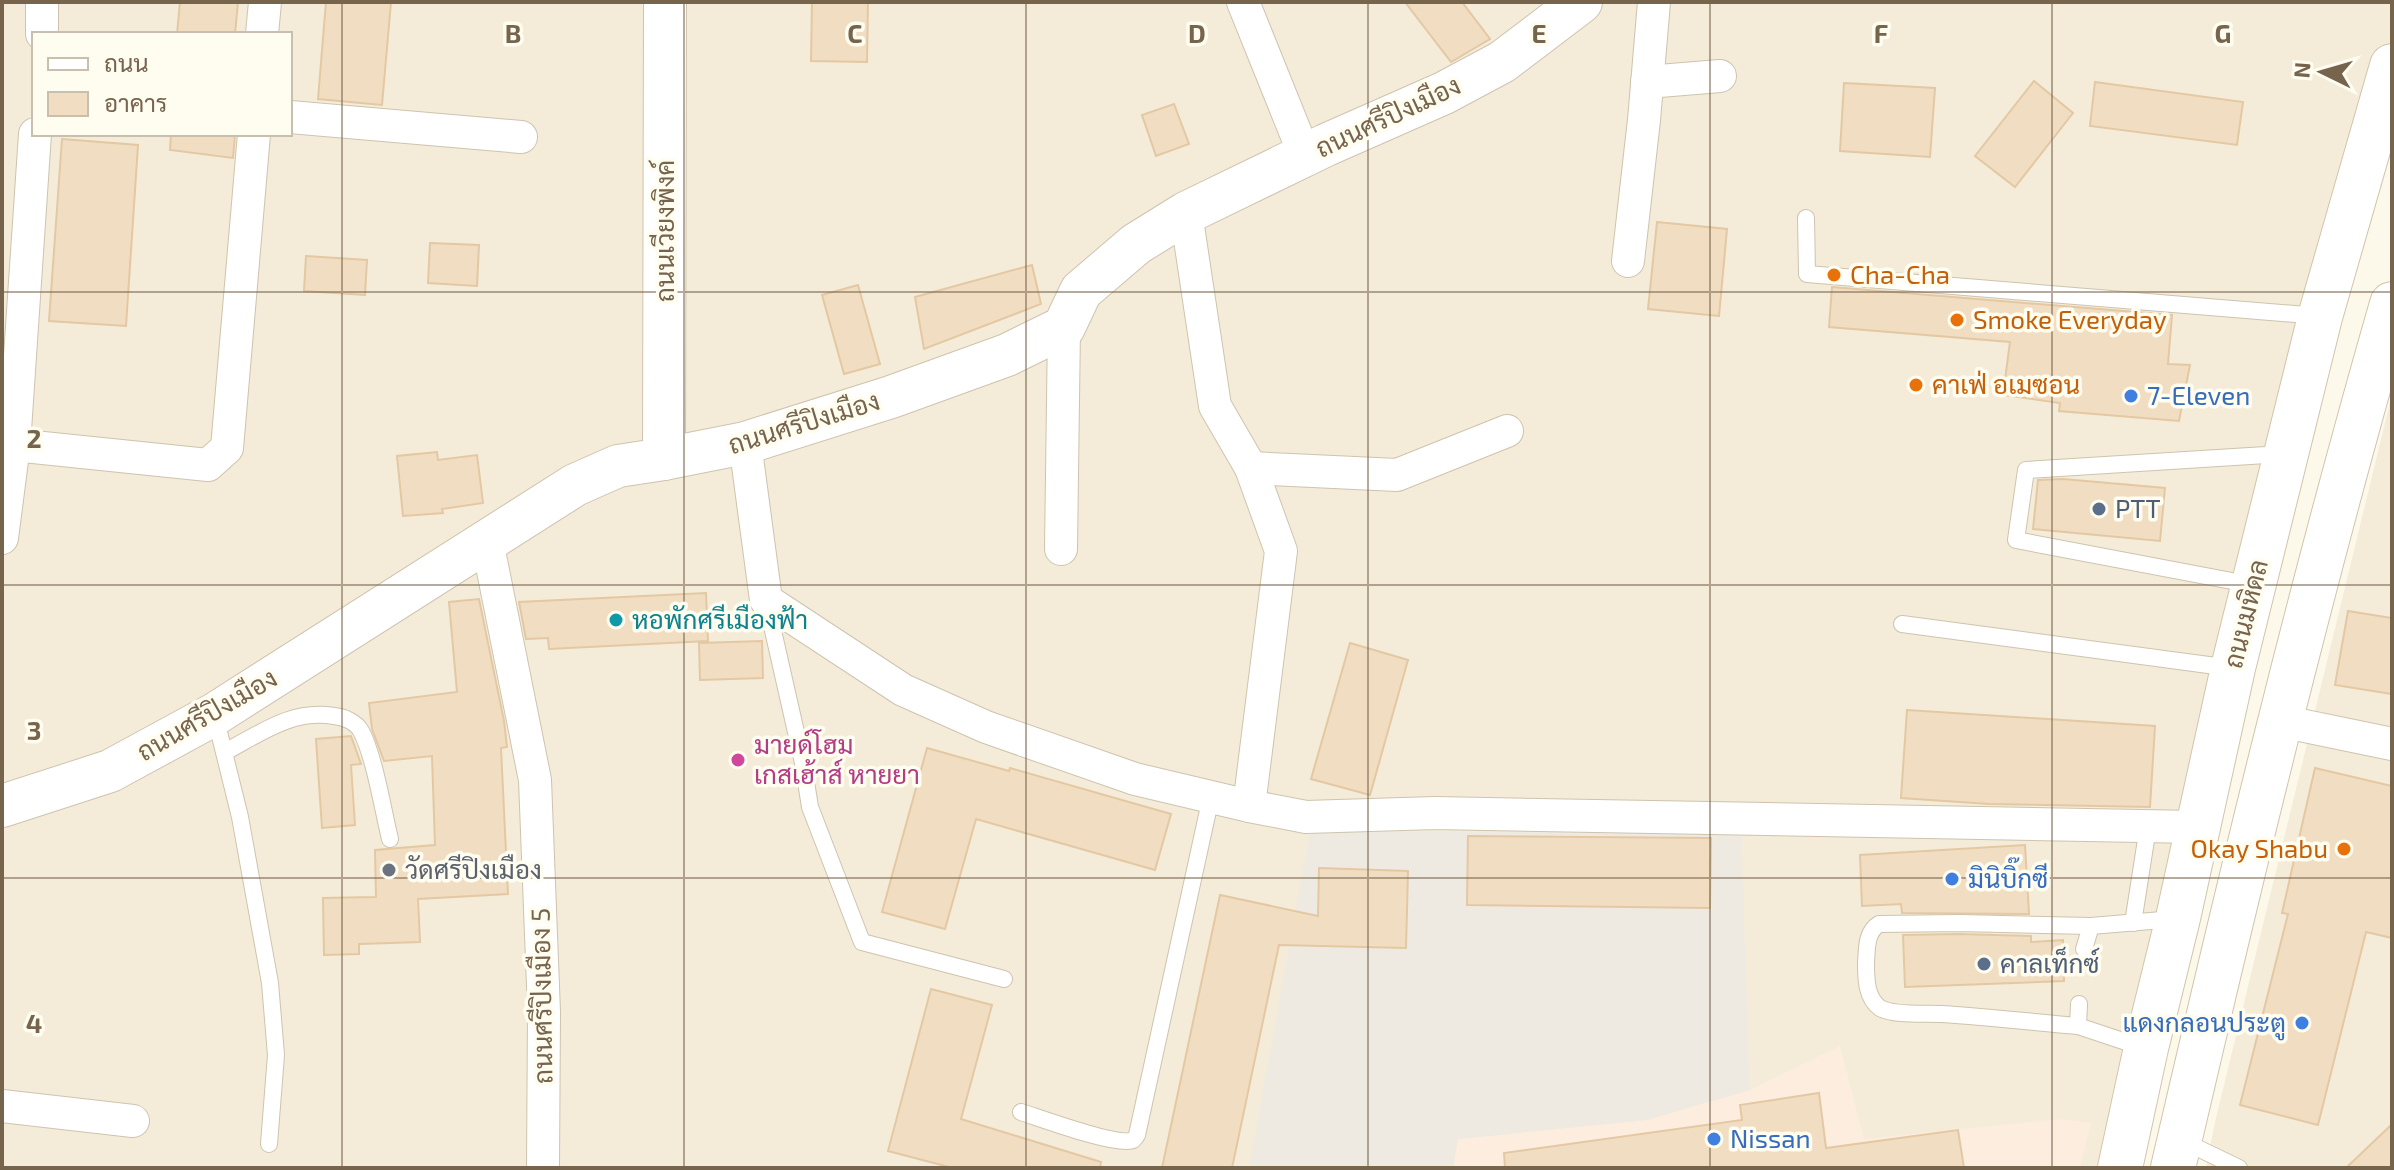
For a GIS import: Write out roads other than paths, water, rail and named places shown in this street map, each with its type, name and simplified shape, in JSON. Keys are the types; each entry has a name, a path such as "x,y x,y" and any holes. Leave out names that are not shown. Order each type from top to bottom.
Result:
{"main road":[{"name":"ถนนมหิดล","path":"2120,1168 2233,668 2320,317 2392,66"},
{"path":"2176,1154 2281,721 2392,304"}],"street":[{"path":"42,2 42,32"},
{"path":"262,32 265,2"},
{"name":"ถนนเวียงพิงค์","path":"664,459 665,2"},
{"path":"1243,2 1305,156"},
{"name":"ถนนศรีปิงเมือง","path":"2,806 220,733 487,541 575,485 618,466 745,443 891,397 1007,355 1064,327 1081,291 1136,244 1186,213 1444,93 1502,62 1581,2"},
{"path":"1628,261 1654,2"},
{"path":"1647,82 1720,76"},
{"path":"292,117 521,137"},
{"path":"2,538 14,445 35,136"},
{"path":"14,445 208,465 227,448 254,136"},
{"path":"1186,213 1215,406 1251,468 1281,551 1249,806"},
{"path":"1061,549 1064,327"},
{"path":"1251,468 1397,475 1507,431"},
{"path":"745,443 766,600 903,690 986,727 1135,779 1306,817 1435,813 2196,827"},
{"name":"ถนนศรีปิงเมือง 5","path":"487,541 535,780 544,1012 543,1168"},
{"path":"2281,721 2392,744"},
{"path":"2,1106 133,1121"}],"lane":[{"path":"1806,218 1807,274 2320,317"},
{"path":"2254,585 2016,540 2026,470 2286,454"},
{"path":"766,600 810,807 862,942 1004,979"},
{"path":"1902,624 2233,668"},
{"path":"269,1144 276,1055 270,983 240,817 220,733 320,714 341,717 355,724 367,747 390,839"},
{"path":"1021,1112 1108,1139 1132,1140 1137,1135 1211,797"},
{"path":"2133,923 2148,827"},
{"path":"2146,1048 2078,1026 1882,1009 1869,995 1867,942 1873,928 1879,924 2091,926 2178,918"},
{"path":"2084,949 2091,926"},
{"path":"2078,1026 2079,1004"},
{"path":"2176,1154 2239,1168"}],"place":[{"name":"Cha-Cha","path":"1834,275"},
{"name":"Smoke Everyday","path":"1957,320"},
{"name":"คาเฟ่ อเมซอน","path":"1916,385"},
{"name":"7-Eleven","path":"2131,396"},
{"name":"PTT","path":"2099,509"},
{"name":"หอพักศรีเมืองฟ้า","path":"616,620"},
{"name":"มายด์โฮม เกสเฮ้าส์ หายยา","path":"738,760"},
{"name":"Okay Shabu","path":"2344,849"},
{"name":"วัดศรีปิงเมือง","path":"389,870"},
{"name":"มินิบิ๊กซี","path":"1952,879"},
{"name":"คาลเท็กซ์","path":"1984,964"},
{"name":"แดงกลอนประตู","path":"2302,1023"},
{"name":"Nissan","path":"1714,1139"}]}
